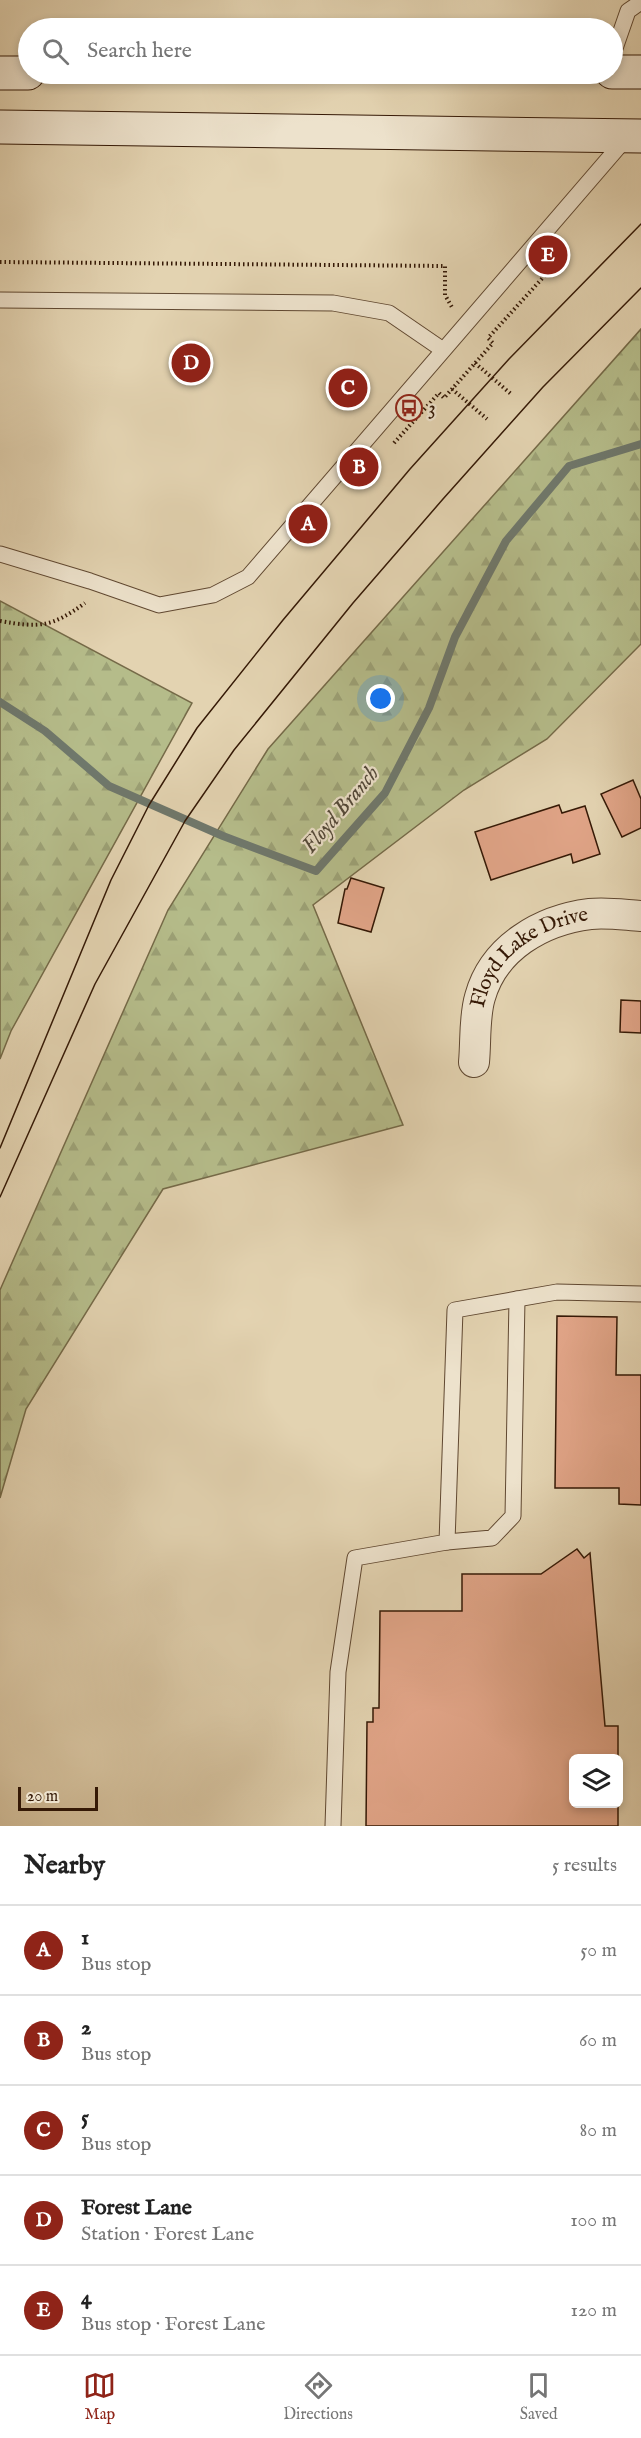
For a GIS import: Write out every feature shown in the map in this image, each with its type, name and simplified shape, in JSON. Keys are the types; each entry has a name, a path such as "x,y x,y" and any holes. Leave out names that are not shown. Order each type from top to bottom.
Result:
{"main road":[{"path":"0,72 18,72"},
{"path":"623,72 641,72"},
{"path":"0,127 635,136"}],"street":[{"name":"Floyd Lake Drive","path":"474,1062 479,998 494,964 523,938 556,921 574,917 593,914 641,916"}],"lane":[{"path":"623,25 628,11 641,2"},
{"path":"0,554 159,605 213,596 248,577 443,350 635,136"},
{"path":"0,300 333,303 389,313 443,350"},
{"path":"447,1542 455,1310 557,1292 641,1294"},
{"path":"333,1826 338,1672 355,1558 447,1542 492,1538 513,1516 517,1299"}],"path":[{"path":"488,338 558,261 554,245"},
{"path":"0,262 445,266 445,296 454,311 493,343 444,398 439,393 391,447"},
{"path":"475,363 511,394"},
{"path":"452,389 487,419"},
{"path":"0,621 28,625 57,622 85,603"}],"green space":[{"path":"641,329 641,644 547,739 464,790 313,905 403,1125 163,1189 26,1409 0,1498 0,1290 168,910 268,749"},
{"path":"0,601 192,703 11,1031 0,1059"}],"building":[{"path":"633,780 641,799 641,828 622,837 601,794"},
{"path":"559,805 562,813 585,806 600,854 573,863 571,854 491,880 475,832"},
{"path":"351,878 384,888 371,932 338,923 345,889"},
{"path":"621,1000 641,1001 641,1033 620,1032"},
{"path":"557,1316 617,1317 616,1375 641,1375 641,1505 619,1504 619,1488 555,1488"},
{"path":"577,1549 584,1558 590,1553 605,1726 618,1726 618,1754 569,1754 569,1808 618,1808 618,1826 366,1826 367,1722 373,1722 373,1708 379,1708 380,1611 462,1611 462,1574 541,1574"}],"waterway":[{"name":"Floyd Branch","path":"0,702 45,731 109,786 223,836 316,871 385,793 429,708 455,637 506,541 569,466 641,444"}],"tram line":[{"path":"0,1148 111,880 149,805 197,728 283,620 410,469 509,359 641,224"},
{"path":"0,1197 95,984 185,821 234,750 353,603 443,499 543,387 641,288"}],"place":[{"name":"4","path":"548,255"},
{"name":"Forest Lane","path":"191,363"},
{"name":"5","path":"348,388"},
{"name":"3","path":"409,408"},
{"name":"2","path":"359,467"},
{"name":"1","path":"308,524"}]}
